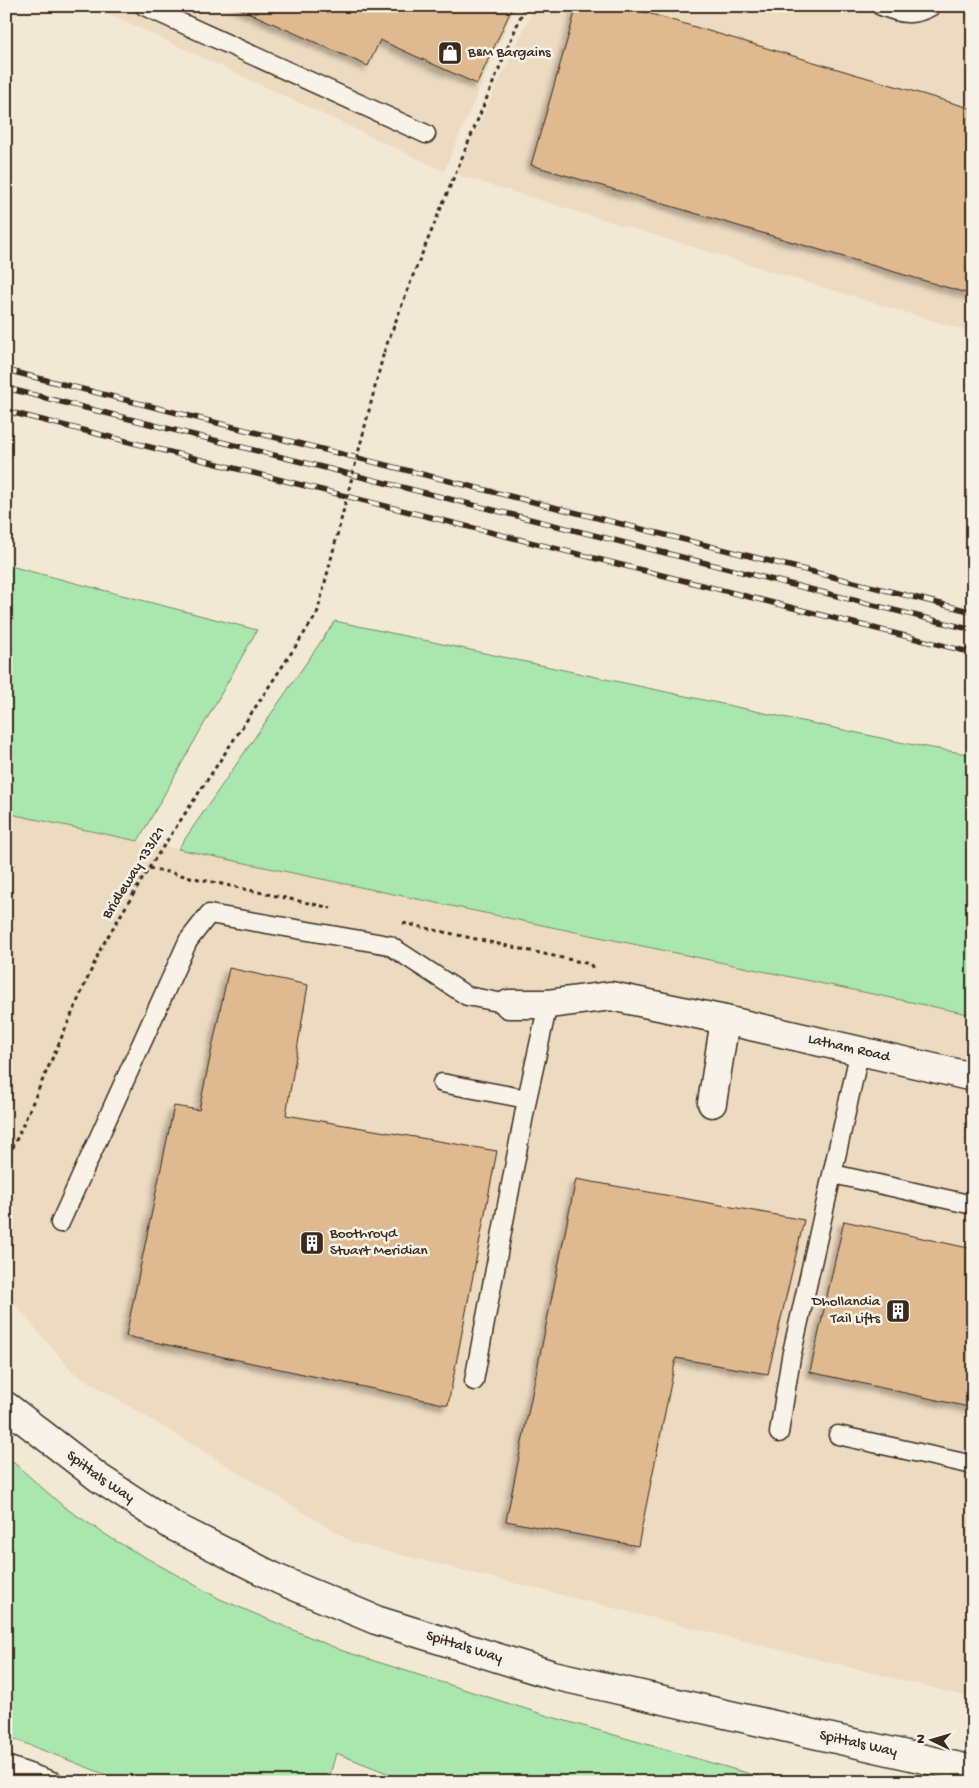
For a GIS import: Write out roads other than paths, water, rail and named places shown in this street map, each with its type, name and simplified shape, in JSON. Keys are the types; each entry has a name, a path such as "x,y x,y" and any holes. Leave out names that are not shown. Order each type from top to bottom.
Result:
{"main road":[{"name":"Latham Road","path":"508,1004 548,1004 611,996 860,1050 973,1077"},
{"path":"712,1103 725,1020"},
{"name":"Spittals Way","path":"6,1406 99,1478 173,1526 280,1580 376,1620 553,1675 973,1770"}],"lane":[{"path":"144,6 426,134"},
{"path":"881,6 894,11 918,14 932,6"},
{"path":"60,1223 188,941 210,914 389,945 467,996 508,1004"},
{"path":"474,1381 527,1099 548,1004"},
{"path":"779,1433 791,1357 860,1050"},
{"path":"442,1083 527,1099"},
{"path":"833,1174 973,1206"},
{"path":"838,1435 973,1465"},
{"path":"6,1765 55,1782"}],"railway":[{"path":"6,370 973,612"},
{"path":"6,388 973,630"},
{"path":"6,411 973,653"}],"place":[{"name":"B&M Bargains","path":"450,53"},
{"name":"Boothroyd Stuart Meridian","path":"312,1243"},
{"name":"Dhollandia Tail Lifts","path":"898,1311"}]}
